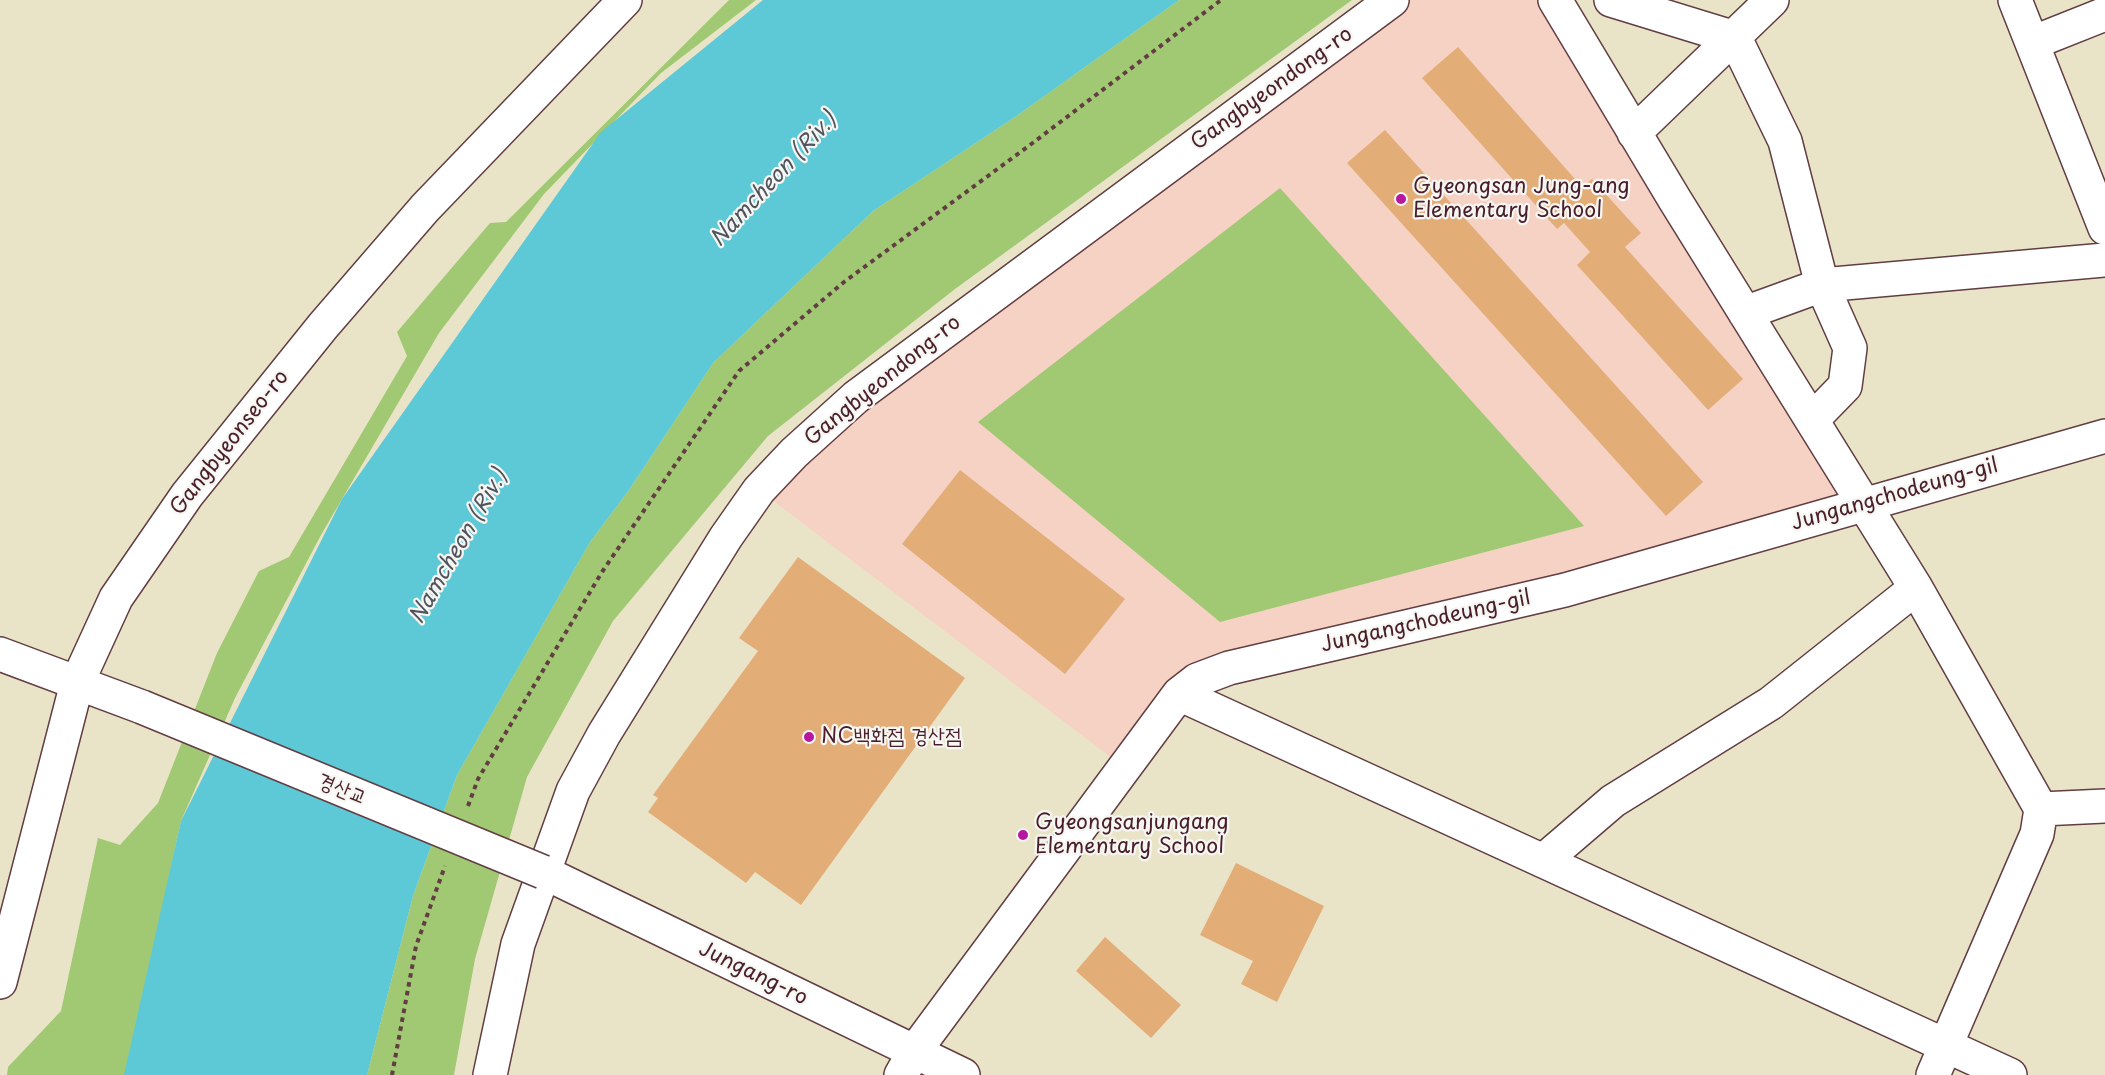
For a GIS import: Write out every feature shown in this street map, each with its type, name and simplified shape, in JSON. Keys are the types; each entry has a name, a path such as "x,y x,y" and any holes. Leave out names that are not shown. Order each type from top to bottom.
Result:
{"street":[{"name":"Gangbyeondong-ro","path":"490,1075 518,944 573,790 604,734 726,537 759,490 794,453 856,397 1392,0"},
{"path":"1555,0 1634,133 1916,588 2041,808 2037,834 1940,1061"},
{"path":"1611,0 1734,38 1785,141 1822,285 1850,348 1845,386 1812,420"},
{"path":"1634,133 1772,0"},
{"path":"2015,0 2105,228"},
{"name":"Gangbyeonseo-ro","path":"0,982 77,683 116,598 194,486 323,326 425,208 622,1"},
{"path":"2032,43 2105,14"},
{"path":"1745,313 1822,285 2105,260"},
{"name":"Jungangchodeung-gil","path":"908,1064 1179,694 1197,680 1229,668 1565,590 2105,436"},
{"path":"1543,861 1613,801 1771,703 1916,588"},
{"path":"0,654 77,683"},
{"name":"경산교","path":"77,683 142,707 543,872"},
{"path":"1179,694 1543,861 1940,1061 2010,1075"},
{"path":"2041,808 2105,806"},
{"name":"Jungang-ro","path":"543,872 908,1064 963,1075"}],"shaded area":[{"name":"Gyeongsan Jung-ang Elementary School","path":"1392,0 1556,0 1865,504 1229,668 1125,768 759,490"}],"green space":[{"path":"729,0 756,0 661,73 544,194 439,333 321,535 235,698 181,821 126,1075 7,1075 8,1067 61,1011 98,838 120,845 158,803 217,653 259,571 289,557 407,356 397,332 490,223 506,222"},
{"path":"1179,0 1352,0 955,289 768,436 613,621 527,777 475,959 454,1075 367,1075 413,896 457,775 590,542 629,490 713,363 873,211 1015,117"},
{"path":"1280,188 1584,526 1220,622 978,422"}],"water":[{"name":"Namcheon (Riv.)","path":"763,0 1179,0 1015,117 873,211 713,363 629,490 590,542 457,775 413,896 367,1075 124,1075 181,821 342,499 601,132"}],"building":[{"path":"1458,47 1582,187 1592,179 1641,233 1625,247 1743,379 1708,410 1577,265 1590,252 1564,223 1557,229 1422,78"},
{"path":"1385,130 1703,482 1666,516 1347,163"},
{"path":"960,470 1125,599 1065,674 902,544"},
{"name":"NC백화점 경산점","path":"798,557 965,678 801,905 755,872 746,883 648,812 658,798 653,795 758,651 739,638"},
{"path":"1236,863 1324,906 1277,1002 1241,984 1253,961 1200,935"},
{"path":"1105,937 1181,1005 1151,1038 1076,971"}],"place":[{"name":"Gyeongsan Jung-ang Elementary School","path":"1401,199"},
{"name":"NC백화점 경산점","path":"809,737"},
{"name":"Gyeongsanjungang Elementary School","path":"1023,835"}]}
